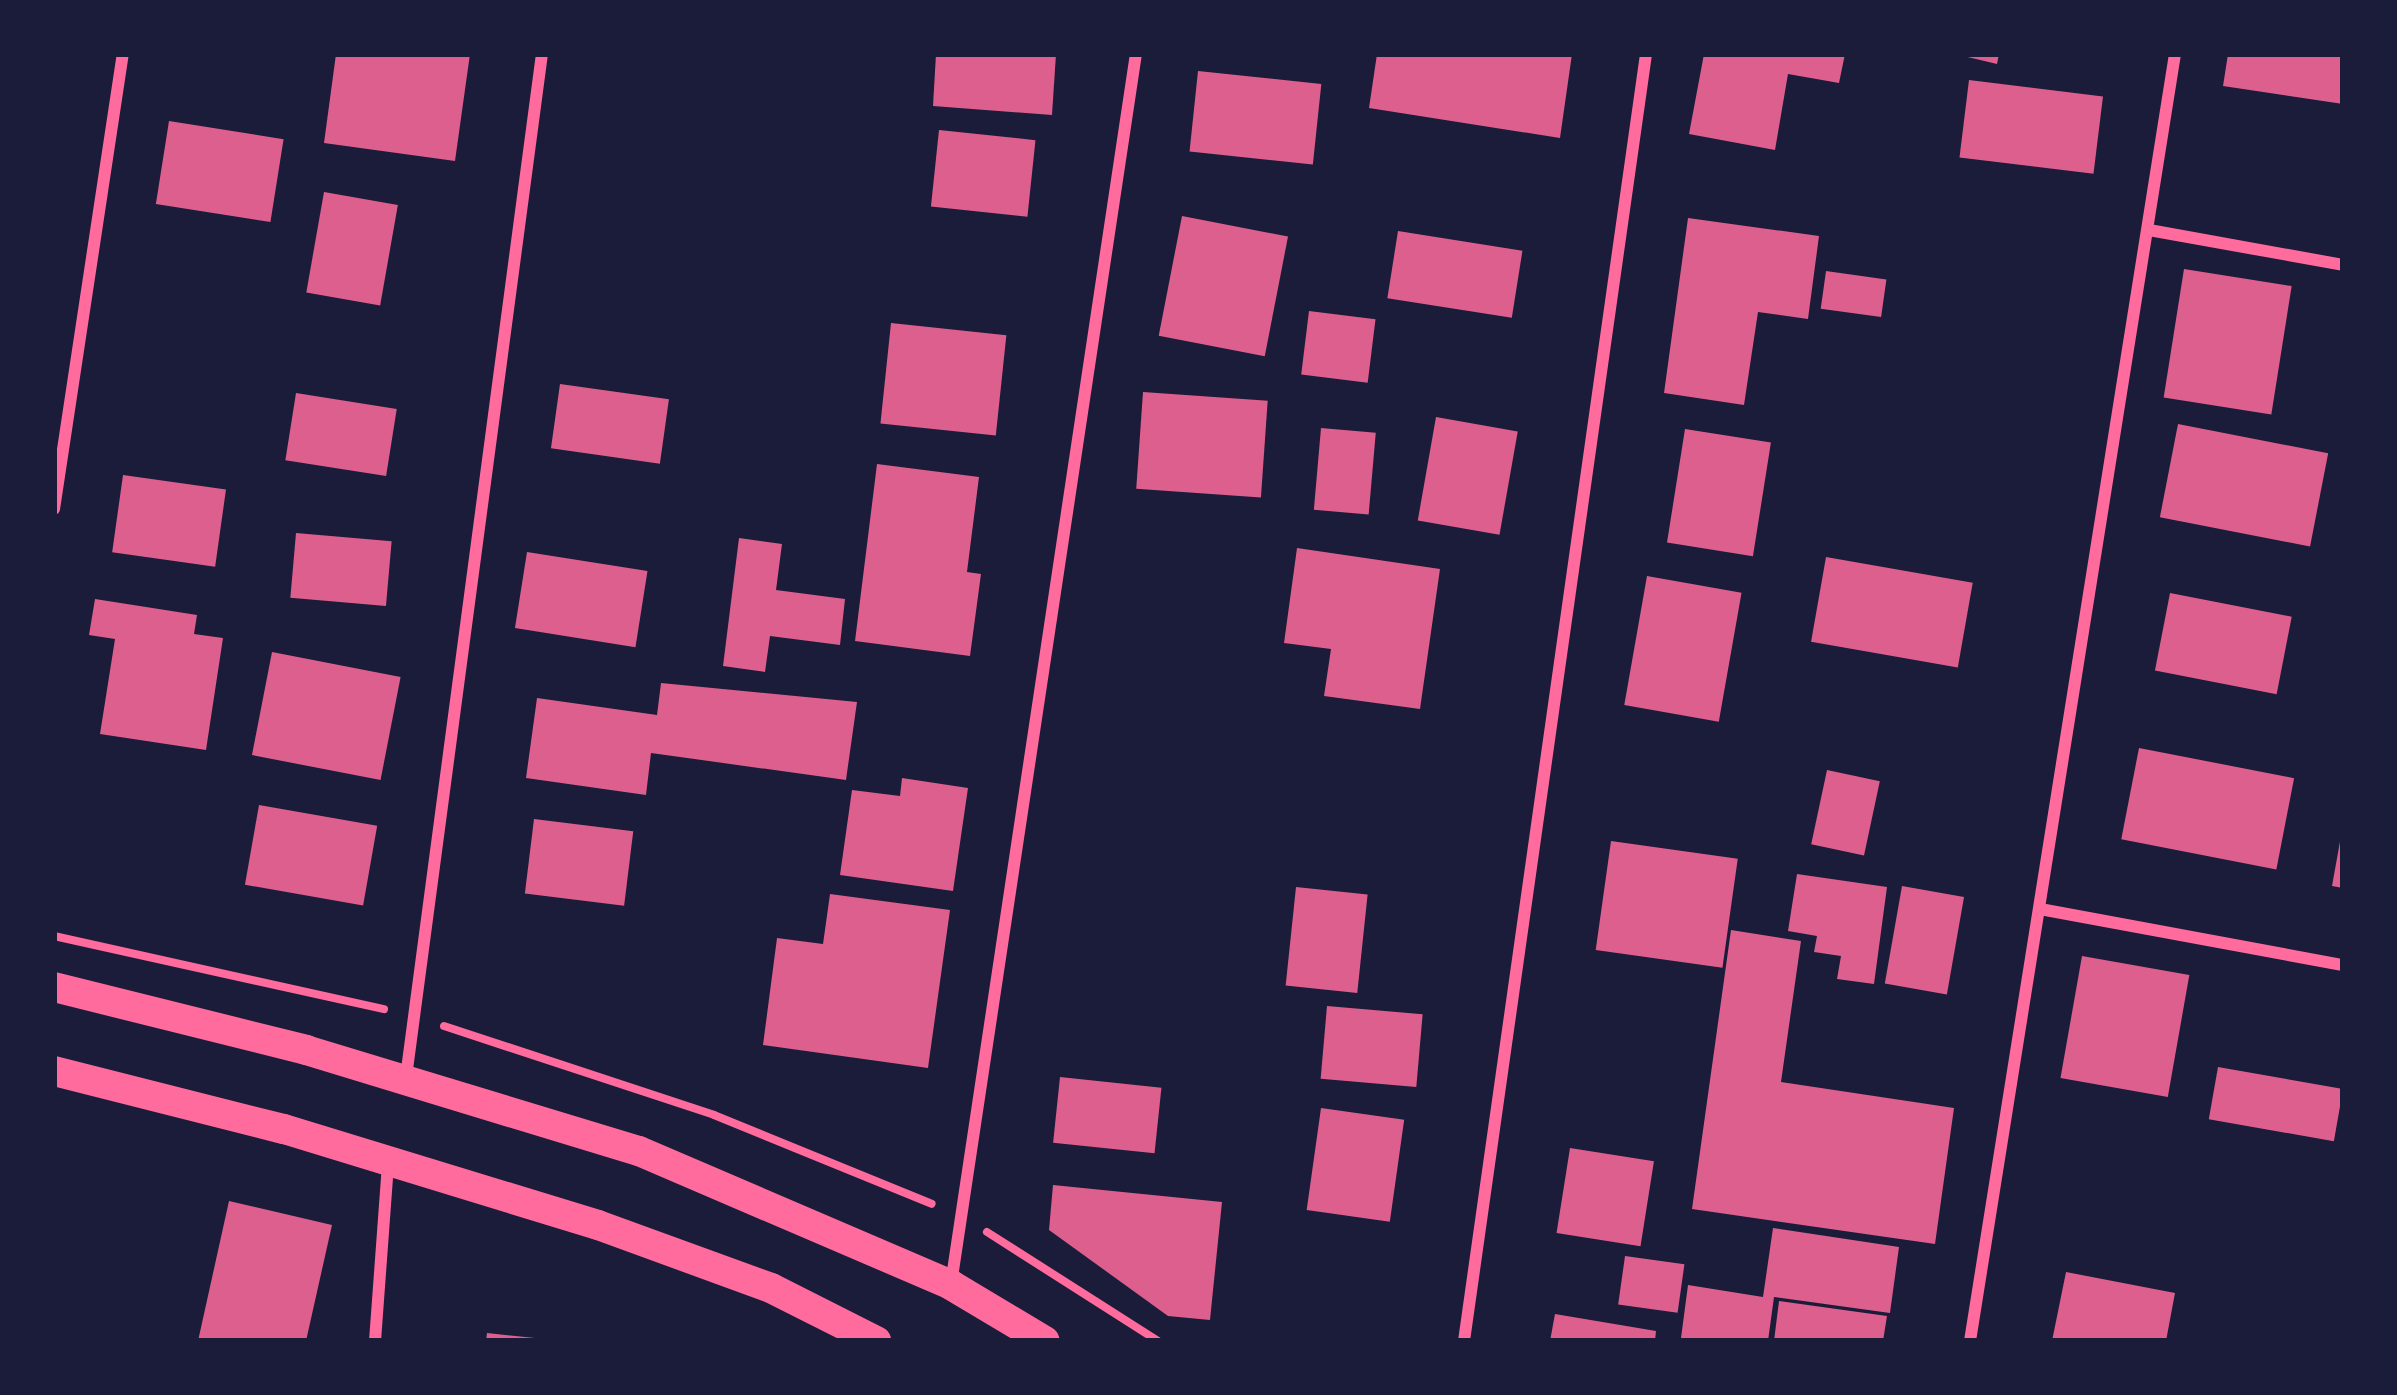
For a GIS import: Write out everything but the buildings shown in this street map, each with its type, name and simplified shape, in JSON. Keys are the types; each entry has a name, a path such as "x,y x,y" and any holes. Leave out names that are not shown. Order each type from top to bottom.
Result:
{"main road":[{"path":"54,987 406,1078 639,1151 951,1285 1046,1341"},
{"path":"54,1071 388,1160 771,1288 876,1341"}],"street":[{"path":"54,509 123,54"},
{"path":"406,1078 542,54"},
{"path":"951,1285 1136,54"},
{"path":"1464,1341 1646,54"},
{"path":"1970,1341 2174,54"},
{"path":"2149,230 2343,265"},
{"path":"2040,909 2343,965"},
{"path":"375,1341 388,1160"}]}
